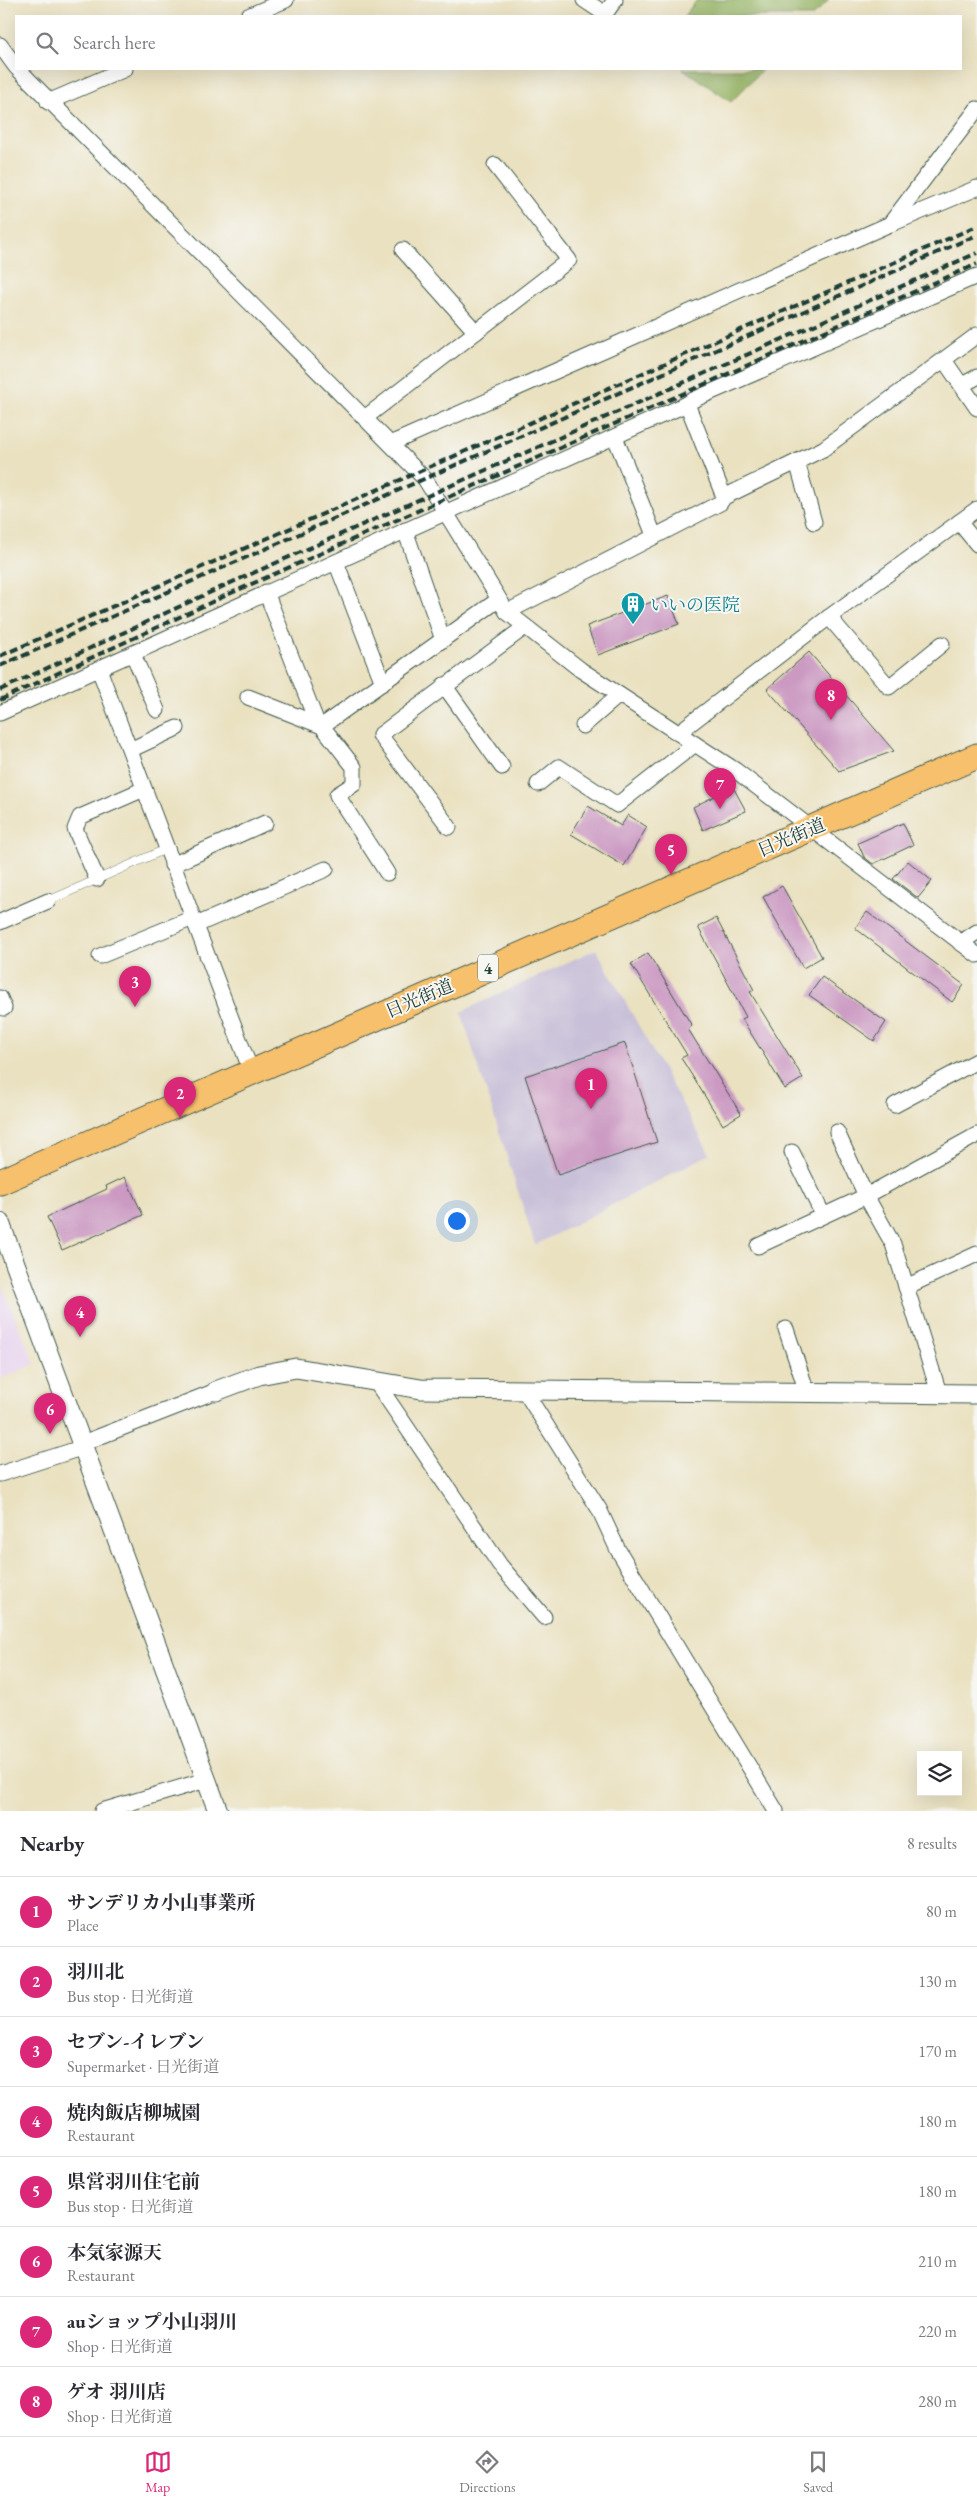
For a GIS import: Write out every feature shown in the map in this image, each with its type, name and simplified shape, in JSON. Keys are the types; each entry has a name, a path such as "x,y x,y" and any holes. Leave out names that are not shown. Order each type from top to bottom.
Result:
{"highway":[{"name":"日光街道","path":"0,1182 977,756"}],"street":[{"path":"250,15 286,0"},
{"path":"584,0 605,14 615,0"},
{"path":"0,45 15,65"},
{"path":"19,70 48,102 392,443 425,480 502,606 525,628 581,670 735,770 809,829 977,955"},
{"path":"48,102 123,70"},
{"path":"890,224 977,108"},
{"path":"366,417 569,260 495,165"},
{"path":"392,443 890,224 977,188"},
{"path":"403,250 476,332"},
{"path":"0,713 615,437 693,400 977,276"},
{"path":"319,725 383,683 443,640 502,606 654,535 720,502 724,497 823,449 977,335"},
{"path":"944,360 977,408"},
{"path":"962,385 977,377"},
{"path":"687,404 724,497"},
{"path":"615,437 654,535"},
{"path":"797,462 814,522"},
{"path":"678,733 829,617 977,509"},
{"path":"959,522 977,544"},
{"path":"405,530 443,640"},
{"path":"336,562 383,683"},
{"path":"266,592 319,725 354,767 354,784 337,795 387,874"},
{"path":"829,617 889,687 942,644"},
{"path":"449,827 380,735 444,685 525,628"},
{"path":"134,654 157,710"},
{"path":"99,669 251,1071"},
{"path":"444,685 502,767"},
{"path":"584,726 619,695"},
{"path":"248,697 319,725"},
{"path":"130,750 177,728"},
{"path":"538,784 559,767 617,805 695,744"},
{"path":"97,879 75,829 80,817 144,789"},
{"path":"172,865 266,823"},
{"path":"100,956 326,868"},
{"path":"0,922 48,901"},
{"path":"960,943 977,932"},
{"path":"895,1105 977,1062"},
{"path":"837,1132 866,1196 893,1244 939,1393"},
{"path":"758,1246 866,1196 977,1135"},
{"path":"792,1152 823,1215"},
{"path":"0,1223 218,1811"},
{"path":"906,1287 977,1254"},
{"path":"786,1329 807,1392"},
{"path":"0,1474 83,1445 259,1375 296,1368 421,1389 977,1394"},
{"path":"376,1382 500,1564 544,1617"},
{"path":"524,1390 599,1509 618,1550 776,1811"},
{"path":"102,1811 206,1780"}],"lane":[{"path":"48,901 166,849"}],"shaded area":[{"path":"596,949 710,1154 535,1245 461,1012"},
{"path":"0,1282 35,1364 0,1379"}],"green space":[{"path":"697,0 829,0 814,15 685,15"},
{"path":"684,70 762,70 731,102"}],"building":[{"name":"いいの医院","path":"668,596 679,624 598,655 587,626"},
{"path":"809,652 894,751 839,771 767,689"},
{"path":"733,787 746,811 703,830 693,807"},
{"path":"588,806 621,826 628,815 647,827 624,866 571,834"},
{"path":"903,823 913,845 873,864 864,857 858,843"},
{"path":"908,861 932,881 918,898 893,879"},
{"path":"782,886 822,957 803,968 763,897"},
{"path":"867,912 964,985 952,1002 855,928"},
{"path":"716,918 754,990 750,992 803,1078 785,1089 742,1019 746,1017 698,927"},
{"path":"648,953 692,1026 688,1029 741,1114 723,1125 681,1058 687,1055 631,964"},
{"path":"822,977 886,1022 874,1041 809,995"},
{"path":"625,1043 657,1142 558,1175 525,1076"},
{"path":"125,1177 143,1215 62,1250 47,1217 107,1189 106,1186"}],"railway":[{"path":"0,656 977,226"},
{"path":"0,666 977,235"},
{"path":"0,690 226,585 977,253"},
{"path":"0,700 229,594 977,264"}],"place":[{"name":"いいの医院","path":"633,625"},
{"name":"ゲオ 羽川店","path":"831,720"},
{"name":"auショップ小山羽川","path":"720,809"},
{"name":"県営羽川住宅前","path":"671,875"},
{"name":"セブン-イレブン","path":"135,1007"},
{"name":"サンデリカ小山事業所","path":"591,1109"},
{"name":"羽川北","path":"180,1118"},
{"name":"焼肉飯店柳城園","path":"80,1337"},
{"name":"本気家源天","path":"50,1434"}]}
